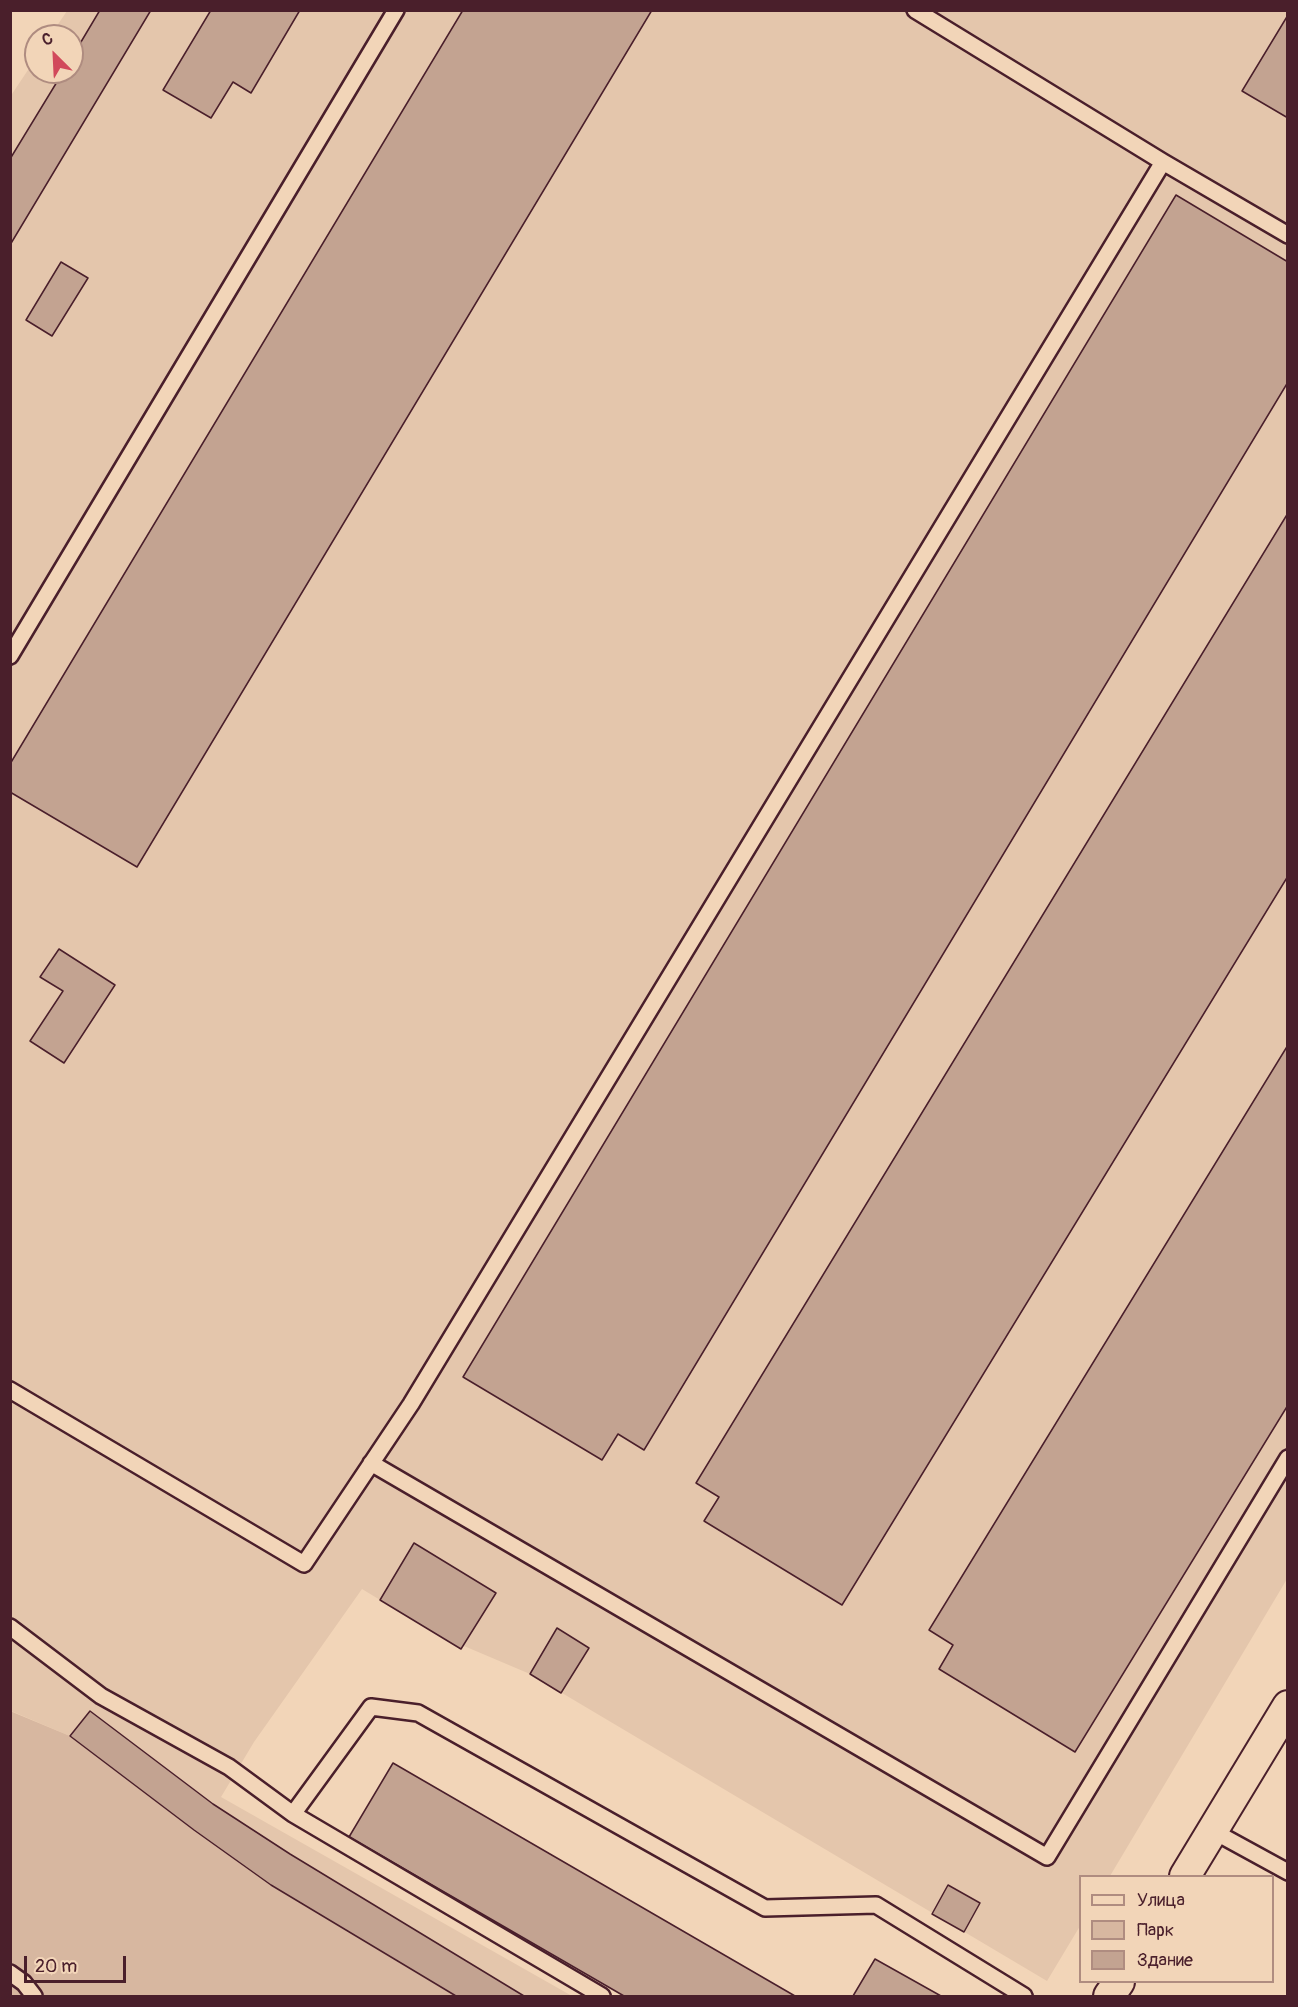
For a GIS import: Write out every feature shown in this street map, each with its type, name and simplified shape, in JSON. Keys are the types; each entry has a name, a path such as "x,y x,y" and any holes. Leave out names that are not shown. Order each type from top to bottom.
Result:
{"street":[{"path":"1186,1875 1287,1706"},
{"path":"1109,1996 1118,1983"}],"lane":[{"path":"10,656 396,10"},
{"path":"915,10 1287,235"},
{"path":"10,1390 304,1564 411,1404 1163,162"},
{"path":"371,1463 1047,1857 1287,1458"},
{"path":"10,1627 101,1696 229,1767 294,1814 602,1996"},
{"path":"294,1814 371,1707 418,1713 765,1908 876,1905 1024,1996"},
{"path":"1213,1831 1287,1872"},
{"path":"10,1972 24,1983 34,1996"}],"shaded area":[{"path":"67,11 1287,11 1287,1579 1111,1875 1079,1875 1079,1928 1047,1981 530,1674 464,1646 461,1649 362,1589 254,1742 221,1797 572,1996 456,1996 271,1885 70,1736 11,1711 10,97 24,76 24,84 84,84 84,24 58,24"}],"green space":[{"path":"10,1711 70,1736 271,1885 456,1996 11,1996"}],"building":[{"path":"100,10 151,10 10,245 10,159 56,84 84,84 84,37"},
{"path":"211,10 300,10 251,93 233,82 211,118 163,90"},
{"path":"463,10 652,10 137,867 10,792 10,764"},
{"path":"1288,15 1288,118 1242,91"},
{"path":"1176,195 1288,262 1288,382 644,1450 618,1434 602,1460 463,1377"},
{"path":"61,262 88,278 52,336 26,320"},
{"path":"1288,513 1288,876 842,1605 704,1521 719,1497 696,1483"},
{"path":"59,949 115,985 64,1063 30,1041 63,991 40,977"},
{"path":"1288,1045 1288,1405 1075,1752 939,1669 953,1645 929,1630"},
{"path":"414,1543 496,1593 461,1649 380,1600"},
{"path":"557,1628 589,1648 561,1693 530,1674"},
{"path":"90,1711 213,1804 290,1854 524,1996 456,1996 271,1885 70,1736"},
{"path":"393,1763 795,1996 624,1996 349,1837"},
{"path":"948,1885 980,1903 964,1932 932,1914"},
{"path":"875,1959 941,1996 853,1996"}]}
